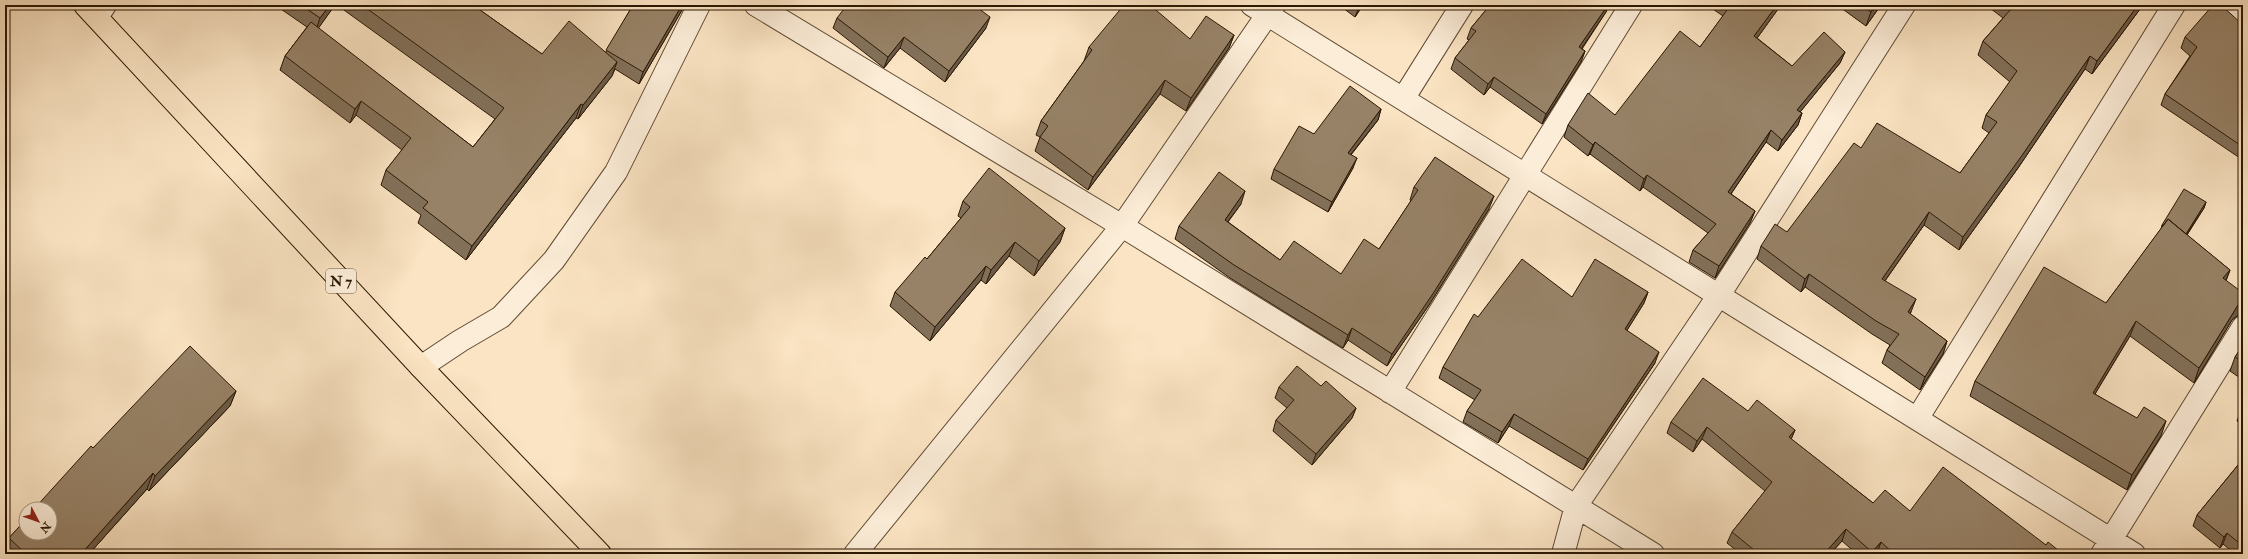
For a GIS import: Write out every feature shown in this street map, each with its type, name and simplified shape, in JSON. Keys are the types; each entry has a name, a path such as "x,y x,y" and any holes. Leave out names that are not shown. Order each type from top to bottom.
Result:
{"highway":[{"name":"N 7","path":"96,9 421,367 600,554"}],"street":[{"path":"421,367 460,340 501,317 554,260 616,172 699,5"},
{"path":"756,5 1122,226 1653,554"},
{"path":"1403,99 1462,5"},
{"path":"1390,392 1631,5"},
{"path":"1563,554 1576,506 1719,295 1904,5"},
{"path":"1917,419 2174,5"},
{"path":"2231,5 2243,12"},
{"path":"855,554 1122,226 1264,8 1403,99 1917,419 2106,547 2134,554"},
{"path":"2106,547 2243,327"}],"building":[{"path":"301,5 330,5 320,18"},
{"path":"362,5 473,5 542,54 569,21 617,62 583,105 581,104 472,246 423,208 428,202 386,170 411,138 361,101 355,109 285,56 311,22 473,147 504,108"},
{"path":"633,5 682,5 643,72 606,50"},
{"path":"847,5 974,5 990,17 949,71 904,37 888,57 837,18"},
{"path":"1124,5 1150,5 1190,39 1206,16 1234,35 1191,98 1165,80 1093,177 1040,137 1048,126 1041,121 1092,50 1089,47"},
{"path":"1490,5 1608,5 1579,47 1585,51 1546,114 1494,77 1488,84 1455,58 1476,31 1471,28"},
{"path":"1728,5 1777,5 1754,36 1792,66 1824,32 1845,52 1797,110 1802,113 1782,140 1771,130 1728,192 1755,211 1719,266 1693,250 1716,224 1647,175 1644,179 1595,142 1593,145 1568,125 1588,93 1615,115 1680,31 1700,47 1730,6"},
{"path":"1861,5 1876,5 1871,12"},
{"path":"2008,5 2138,5 2097,61 2090,56 2023,154 1963,237 1929,212 1882,279 1916,299 1908,312 1947,341 1925,377 1887,350 1899,334 1876,321 1809,274 1805,279 1761,246 1775,224 1787,232 1854,143 1861,148 1877,123 1960,173 1997,122 1986,115 2017,71 1983,41 2012,8"},
{"path":"2213,5 2221,5 2243,25 2243,147 2165,94 2197,47 2185,37"},
{"path":"1350,86 1381,109 1348,153 1357,158 1332,202 1274,169 1299,126 1314,134"},
{"path":"1435,157 1494,196 1434,292 1392,354 1352,328 1348,335 1234,265 1179,226 1219,172 1245,191 1225,220 1280,260 1294,241 1341,274 1364,239 1379,249 1418,190 1414,187"},
{"path":"989,168 1065,228 1039,261 1015,242 991,270 986,266 935,327 895,292 925,257 927,259 970,207 963,201"},
{"path":"2184,189 2206,202 2186,234 2168,219 2163,226 2162,225"},
{"path":"2168,219 2230,270 2223,278 2243,293 2243,301 2238,305 2199,368 2136,321 2093,393 2137,418 2144,407 2166,421 2132,475 1975,381 2044,267 2106,303"},
{"path":"1522,259 1572,297 1595,259 1648,292 1625,329 1659,352 1588,459 1514,414 1502,432 1467,411 1481,390 1443,367 1474,314 1478,317"},
{"path":"2243,345 2243,362 2235,357"},
{"path":"190,346 236,391 155,476 153,473 81,554 26,554 9,538 18,528 18,541 58,541 58,501 41,501 91,446 93,448"},
{"path":"1297,366 1321,386 1326,381 1356,408 1316,454 1276,420 1294,400 1279,387"},
{"path":"1703,378 1748,411 1757,400 1795,430 1789,437 1873,503 1885,490 1910,511 1943,467 2046,545 2048,542 2063,554 1894,554 1881,542 1872,552 1846,529 1824,554 1759,554 1732,532 1772,482 1707,427 1697,441 1671,422"},
{"path":"2243,459 2243,546 2227,533 2224,537 2197,515"}]}
